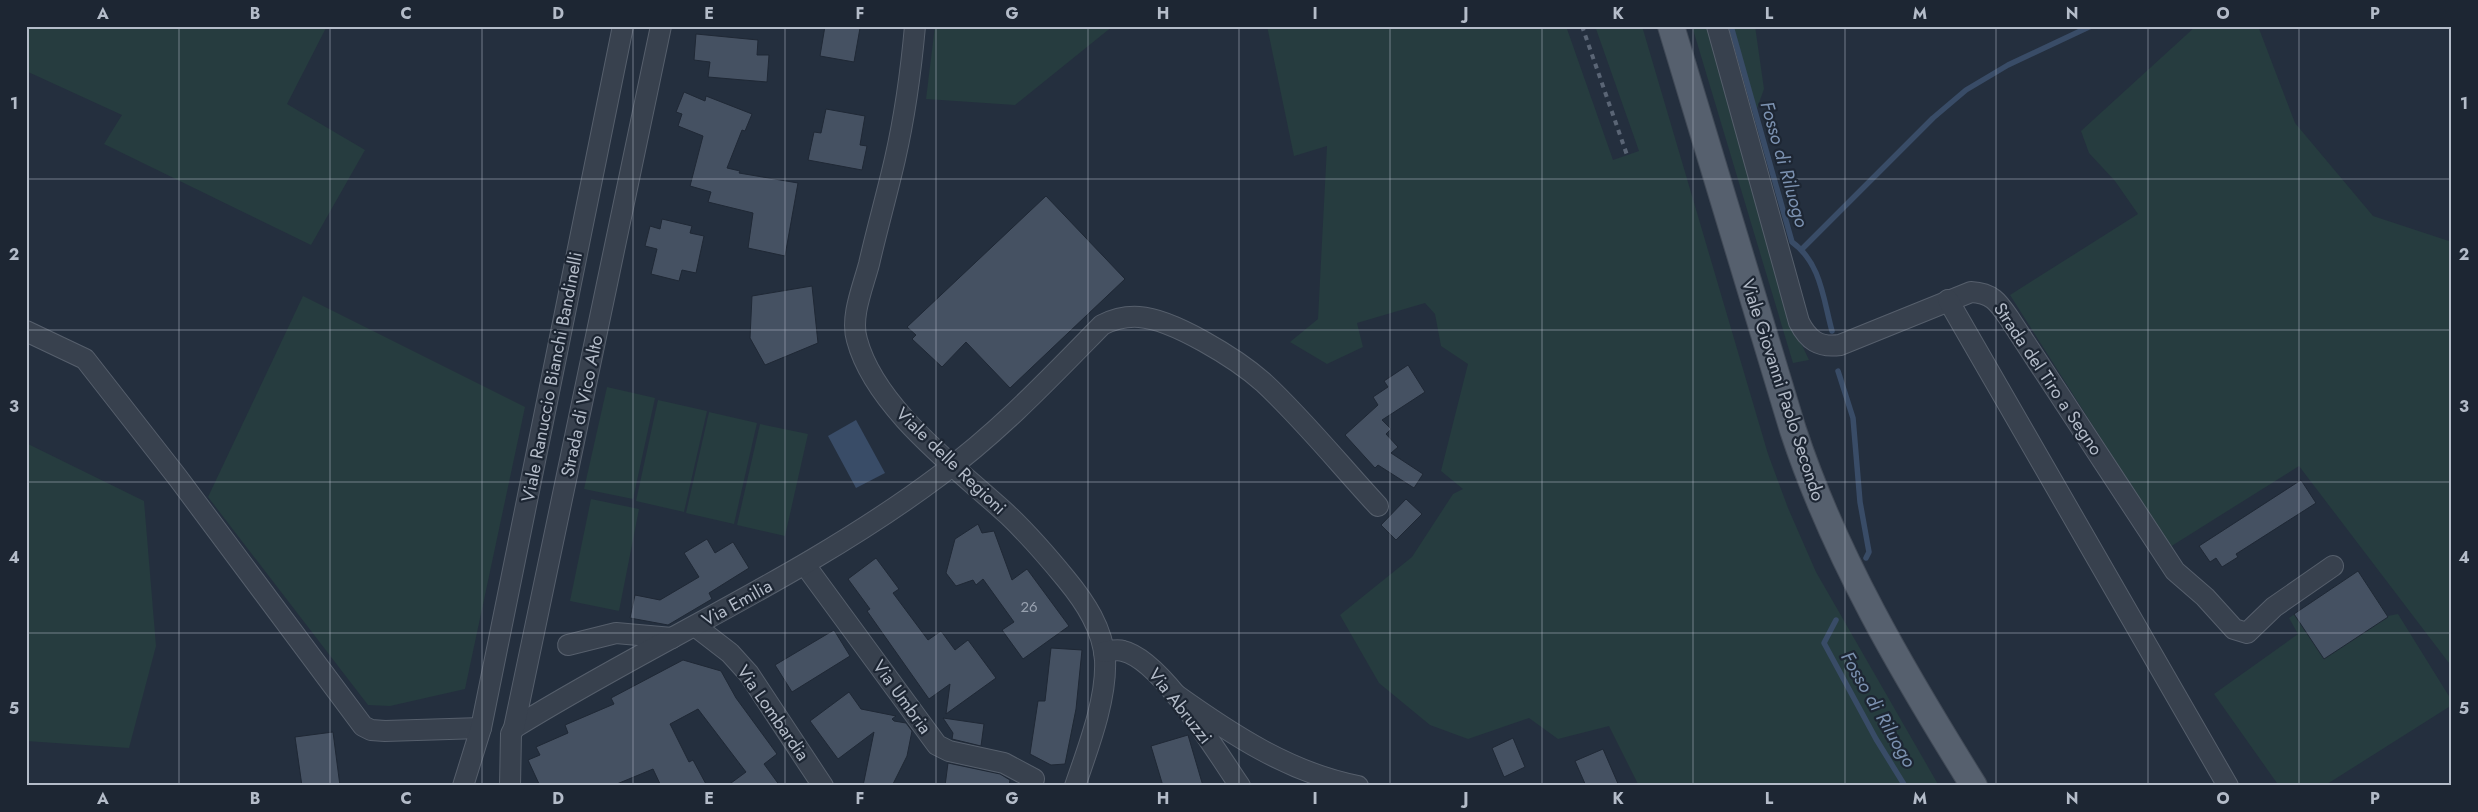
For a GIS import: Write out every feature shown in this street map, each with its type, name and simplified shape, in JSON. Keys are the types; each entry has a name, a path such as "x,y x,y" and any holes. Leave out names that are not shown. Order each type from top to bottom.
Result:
{"main road":[{"name":"Viale Giovanni Paolo Secondo","path":"1671,26 1793,430 1815,493 1852,574 1888,641 1974,786"}],"street":[{"name":"Viale Ranuccio Bianchi Bandinelli","path":"463,786 481,728 623,26"},
{"name":"Strada di Vico Alto","path":"510,786 509,744 514,728 661,26"},
{"name":"Viale delle Regioni","path":"915,26 899,139 859,301 856,337 866,365 890,401 919,433 1010,518 1062,574 1091,615 1104,652 1102,691 1092,736 1076,786"},
{"name":"Strada del Tiro a Segno","path":"1717,26 1797,312 1808,336 1824,346 1840,345 1948,300 1972,292 1983,293 1996,299 2175,571 2205,597 2234,629 2247,634 2274,608 2333,566"},
{"path":"1948,300 2228,786"},
{"name":"Via Emilia","path":"514,728 805,565 906,500 953,466 1014,414 1102,325 1113,319 1141,317 1169,325 1206,344 1250,372 1285,404 1378,506"},
{"path":"26,332 85,359 178,478 363,726 376,731 481,728"},
{"name":"Via Umbria","path":"805,565 938,745 949,751 1004,763 1034,779"},
{"name":"Via Lombardia","path":"695,626 730,653 749,674 823,786"},
{"path":"568,645 616,633 672,638"},
{"name":"Via Abruzzi","path":"1104,652 1122,650 1138,658 1152,669 1175,694 1240,786"},
{"path":"1175,694 1223,728 1273,756 1324,778 1358,786"},
{"name":"Viale Ranuccio Bianchi Bandinelli","path":"479,786 481,728"}],"green space":[{"path":"26,26 327,26 287,104 365,150 311,245 104,144 122,115 26,71"},
{"path":"935,26 1113,26 1015,105 926,99"},
{"path":"1267,26 1566,26 1613,160 1639,151 1595,26 1642,26 1768,454 1788,508 1816,572 1939,786 1639,786 1609,726 1558,739 1529,718 1468,739 1430,725 1379,683 1340,615 1412,557 1453,494 1463,489 1441,471 1468,364 1441,346 1435,314 1425,303 1357,323 1363,347 1327,364 1290,342 1318,319 1327,146 1294,156"},
{"path":"1692,26 1707,26 1801,343 1809,360 1793,363"},
{"path":"1732,26 1755,26 1764,89 1755,114"},
{"path":"2196,26 2258,26 2295,123 2373,216 2452,242 2452,667 2299,466 2170,547 2010,295 2138,214 2115,181 2089,153 2081,131"},
{"path":"303,296 525,407 465,689 390,706 368,705 208,497"},
{"path":"607,387 655,398 633,499 584,489"},
{"path":"658,400 707,411 684,512 636,501"},
{"path":"709,412 757,423 734,524 686,513"},
{"path":"760,424 808,434 785,536 737,525"},
{"path":"26,443 144,501 156,646 129,748 26,741 26,588 29,580 26,578"},
{"path":"591,499 639,509 619,611 570,601"},
{"path":"2358,571 2388,616 2398,614 2452,701 2452,705 2324,786 2279,786 2214,694 2298,634 2289,618"}],"water":[{"path":"856,420 885,473 856,488 828,436"}],"building":[{"path":"825,26 860,28 854,62 820,56"},
{"path":"696,34 758,40 757,55 769,55 767,82 708,77 710,62 694,60"},
{"path":"684,92 705,101 706,96 752,114 745,131 742,130 727,168 740,171 739,173 798,183 785,256 748,248 753,213 708,202 711,192 690,186 703,136 678,126 682,114 676,112"},
{"path":"826,109 865,116 860,145 867,146 862,170 808,160 814,132 821,133"},
{"path":"1046,196 1125,279 1010,388 966,342 942,367 912,339 916,335 907,327"},
{"path":"662,219 692,226 690,233 704,236 696,273 682,270 679,281 651,274 657,249 645,246 650,226 660,229"},
{"path":"812,286 818,343 765,365 750,338 752,296"},
{"path":"1408,365 1425,392 1382,420 1391,429 1386,434 1398,447 1391,453 1423,474 1414,488 1378,465 1375,468 1345,435 1378,405 1373,397 1388,387 1384,381"},
{"path":"2301,480 2316,503 2236,554 2238,557 2222,567 2216,558 2210,562 2199,546"},
{"path":"1406,499 1422,514 1396,540 1381,525"},
{"path":"978,524 982,533 994,531 1012,580 1027,569 1069,626 1023,659 1002,630 1014,622 983,579 976,585 973,580 956,586 946,573 955,539"},
{"path":"707,539 715,553 733,542 749,568 709,593 712,599 668,625 630,618 635,595 660,600 699,577 684,553"},
{"path":"876,558 899,589 893,593 928,640 941,631 955,650 968,640 996,678 946,714 950,684 929,699 867,611 870,609 848,579"},
{"path":"2358,571 2388,617 2324,659 2294,614"},
{"path":"834,630 850,656 792,692 775,665"},
{"path":"1051,648 1082,650 1076,709 1065,764 1051,765 1030,754 1038,701 1045,701"},
{"path":"683,660 721,671 736,698 777,754 764,764 780,786 727,786 746,772 698,709 670,724 689,762 693,760 707,786 661,786 653,769 612,786 540,786 528,760 540,755 536,747 568,733 565,725 614,704 611,698"},
{"path":"849,692 861,709 896,716 892,719 894,721 906,723 912,731 907,756 892,786 863,786 874,732 838,759 810,721"},
{"path":"943,718 984,724 981,746 952,739 953,733"},
{"path":"333,732 340,786 302,786 295,737"},
{"path":"1188,735 1203,786 1163,786 1151,746"},
{"path":"1513,738 1525,767 1504,777 1492,748"},
{"path":"1603,749 1619,786 1586,786 1575,761"},
{"path":"948,763 1000,774 1010,780 1009,786 945,786"}],"waterway":[{"name":"Fosso di Riluogo","path":"1731,26 1792,242 1802,250 1820,282 1832,331"},
{"path":"1802,249 1933,118 1966,90 2008,65 2091,26"},
{"name":"Fosso di Riluogo","path":"1838,371 1853,418 1860,502 1869,552 1866,558"},
{"name":"Fosso di Riluogo","path":"1836,620 1824,643 1876,739 1905,786"}],"railway":[{"path":"1582,26 1627,155"}]}
